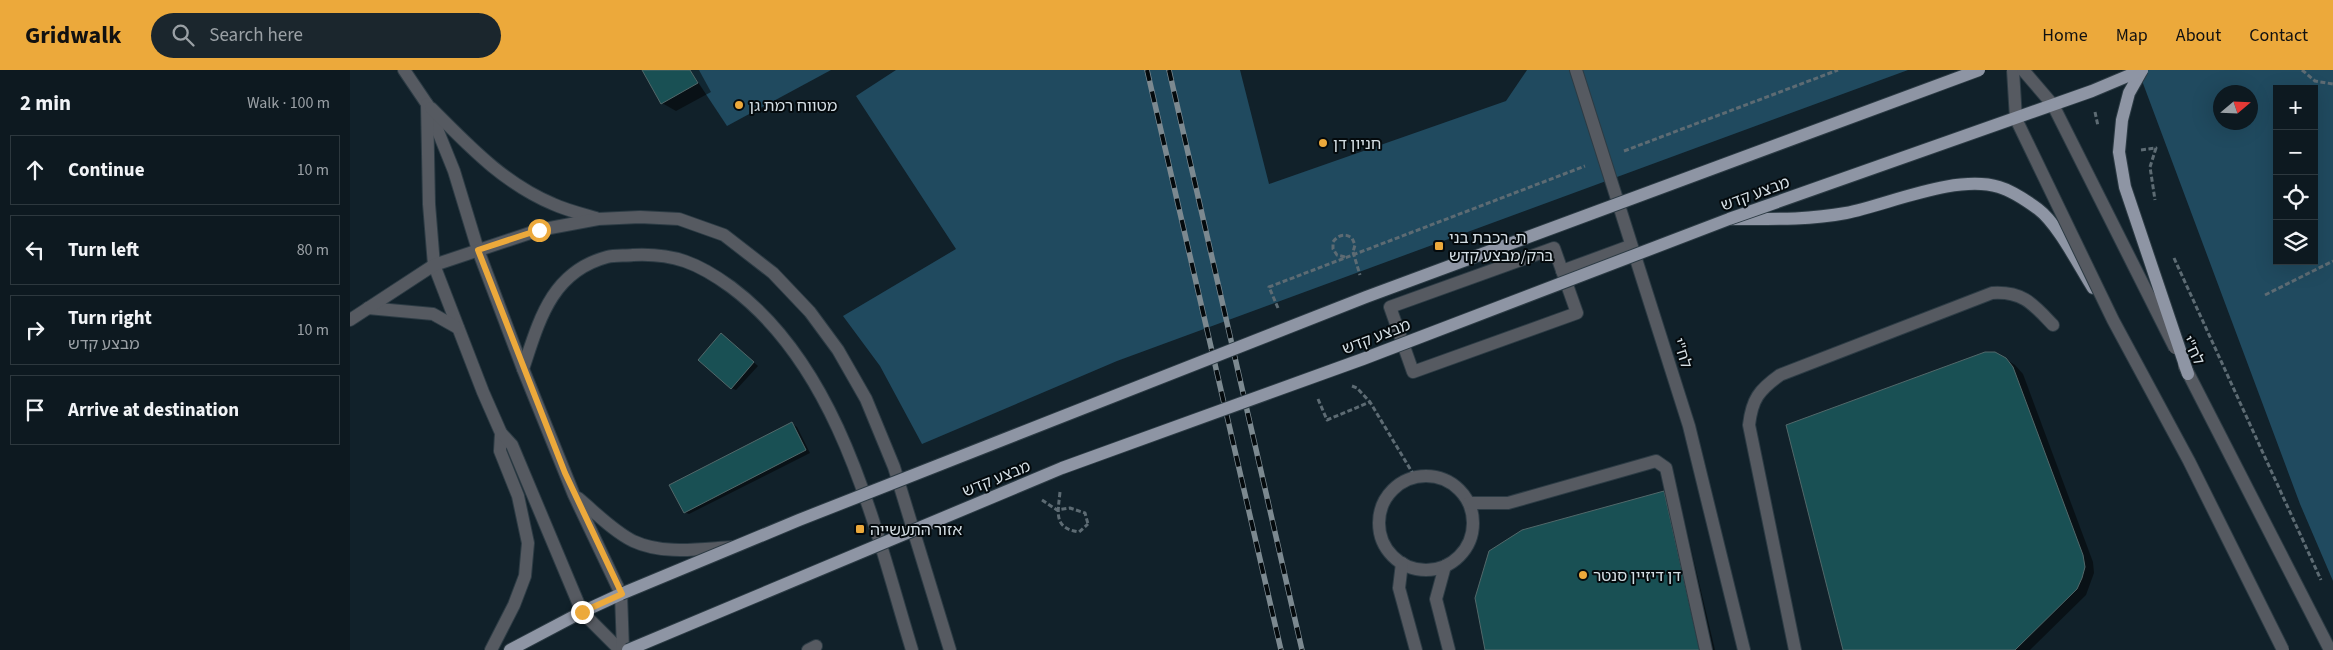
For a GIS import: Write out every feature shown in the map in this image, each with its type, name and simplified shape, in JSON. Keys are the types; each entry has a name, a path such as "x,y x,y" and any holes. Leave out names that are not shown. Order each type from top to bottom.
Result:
{"main road":[{"name":"מבצע קדש","path":"510,650 582,612 622,594 799,520 1366,296 1979,70"},
{"name":"מבצע קדש","path":"628,650 1062,468 1363,359 1729,219 2016,119 2142,70"},
{"path":"2142,70 2129,93 2122,120 2119,152 2123,178 2188,374"},
{"path":"1729,219 1805,219 1846,213 1959,184 1980,183 2000,187 2040,211 2058,234 2113,320"}],"street":[{"path":"404,70 427,104 485,162 511,182 553,204 598,219"},
{"name":"לח\"י","path":"1576,70 1630,246 1689,426 1744,650"},
{"path":"2013,70 2016,119 2113,320 2189,460 2282,650"},
{"name":"לח\"י","path":"2022,70 2053,105 2188,374 2330,650"},
{"path":"427,104 454,171 478,250 523,369 574,495 622,594 622,650"},
{"path":"427,104 429,204 434,265 501,434 500,451 524,493 582,612 622,650"},
{"path":"350,320 434,265 539,230 598,219 640,217 679,219 724,235 773,272 810,312 838,350 869,408 894,468 950,650"},
{"path":"1562,271 1630,246"},
{"path":"1554,248 1562,271 1577,314 1413,372 1390,307 1554,248"},
{"path":"523,369 543,310 560,285 580,268 607,257 641,255 672,256 706,269 748,300 781,335 807,371 832,416 859,480 912,650"},
{"path":"1795,650 1749,424 1752,405 1764,387 1780,375 1992,292 2010,292 2028,300 2054,325"},
{"path":"368,308 433,314 458,328"},
{"path":"1469,504 1508,503 1656,461 1666,468 1706,650"},
{"path":"1428,476 1452,483 1462,492 1469,504 1473,525 1467,547 1458,558 1445,566 1431,570 1416,569 1402,563 1390,553 1382,539 1379,524 1382,508 1389,494 1400,484 1415,477 1428,476"},
{"path":"491,650 514,605 525,576 528,543 524,493"},
{"path":"574,495 632,540 654,548 680,550 739,546"},
{"path":"1402,563 1399,588 1416,650"},
{"path":"1445,566 1436,599 1449,650"}],"path":[{"path":"1604,158 1838,70"},
{"path":"2302,70 2315,82 2333,84"},
{"path":"2156,148 2150,167 2156,204"},
{"path":"1348,257 1340,257 1334,253 1332,246 1335,239 1342,235 1352,238 1355,245 1353,252"},
{"path":"2170,249 2325,588"},
{"path":"2265,295 2333,261"},
{"path":"1327,420 1370,402 1415,477"},
{"path":"1038,497 1057,510 1070,508 1085,513 1088,524 1079,532 1069,530 1060,523 1058,515 1062,468"}],"shaded area":[{"name":"מטווח רמת גן","path":"690,70 831,70 727,126"},
{"path":"896,70 1240,70 1269,184 1506,101 1527,70 1908,70 1117,361 922,444 880,366 843,316 956,249 856,96"},
{"path":"2138,70 2333,70 2333,581 2300,504"}],"building":[{"path":"642,70 690,70 698,83 661,104"},
{"path":"721,333 754,362 731,389 698,360"},
{"path":"1985,352 1995,352 2006,358 2013,367 2083,555 2085,567 2077,589 2015,650 1843,650 1786,425"},
{"path":"792,422 806,450 684,513 669,485"},
{"name":"דן דיזיין סנטר","path":"1664,491 1700,650 1485,650 1475,598 1489,551 1522,530"}],"railway":[{"path":"1147,70 1281,650"},
{"path":"1169,70 1302,650"}],"place":[{"name":"מטווח רמת גן","path":"739,105"},
{"name":"חניון דן","path":"1323,143"},
{"name":"ת. רכבת בני ברק/מבצע קדש","path":"1439,246"},
{"name":"אזור התעשייה","path":"860,529"},
{"name":"דן דיזיין סנטר","path":"1583,575"}],"route":[{"path":"539,230 478,250 523,369 574,495 622,594 582,612"}]}
